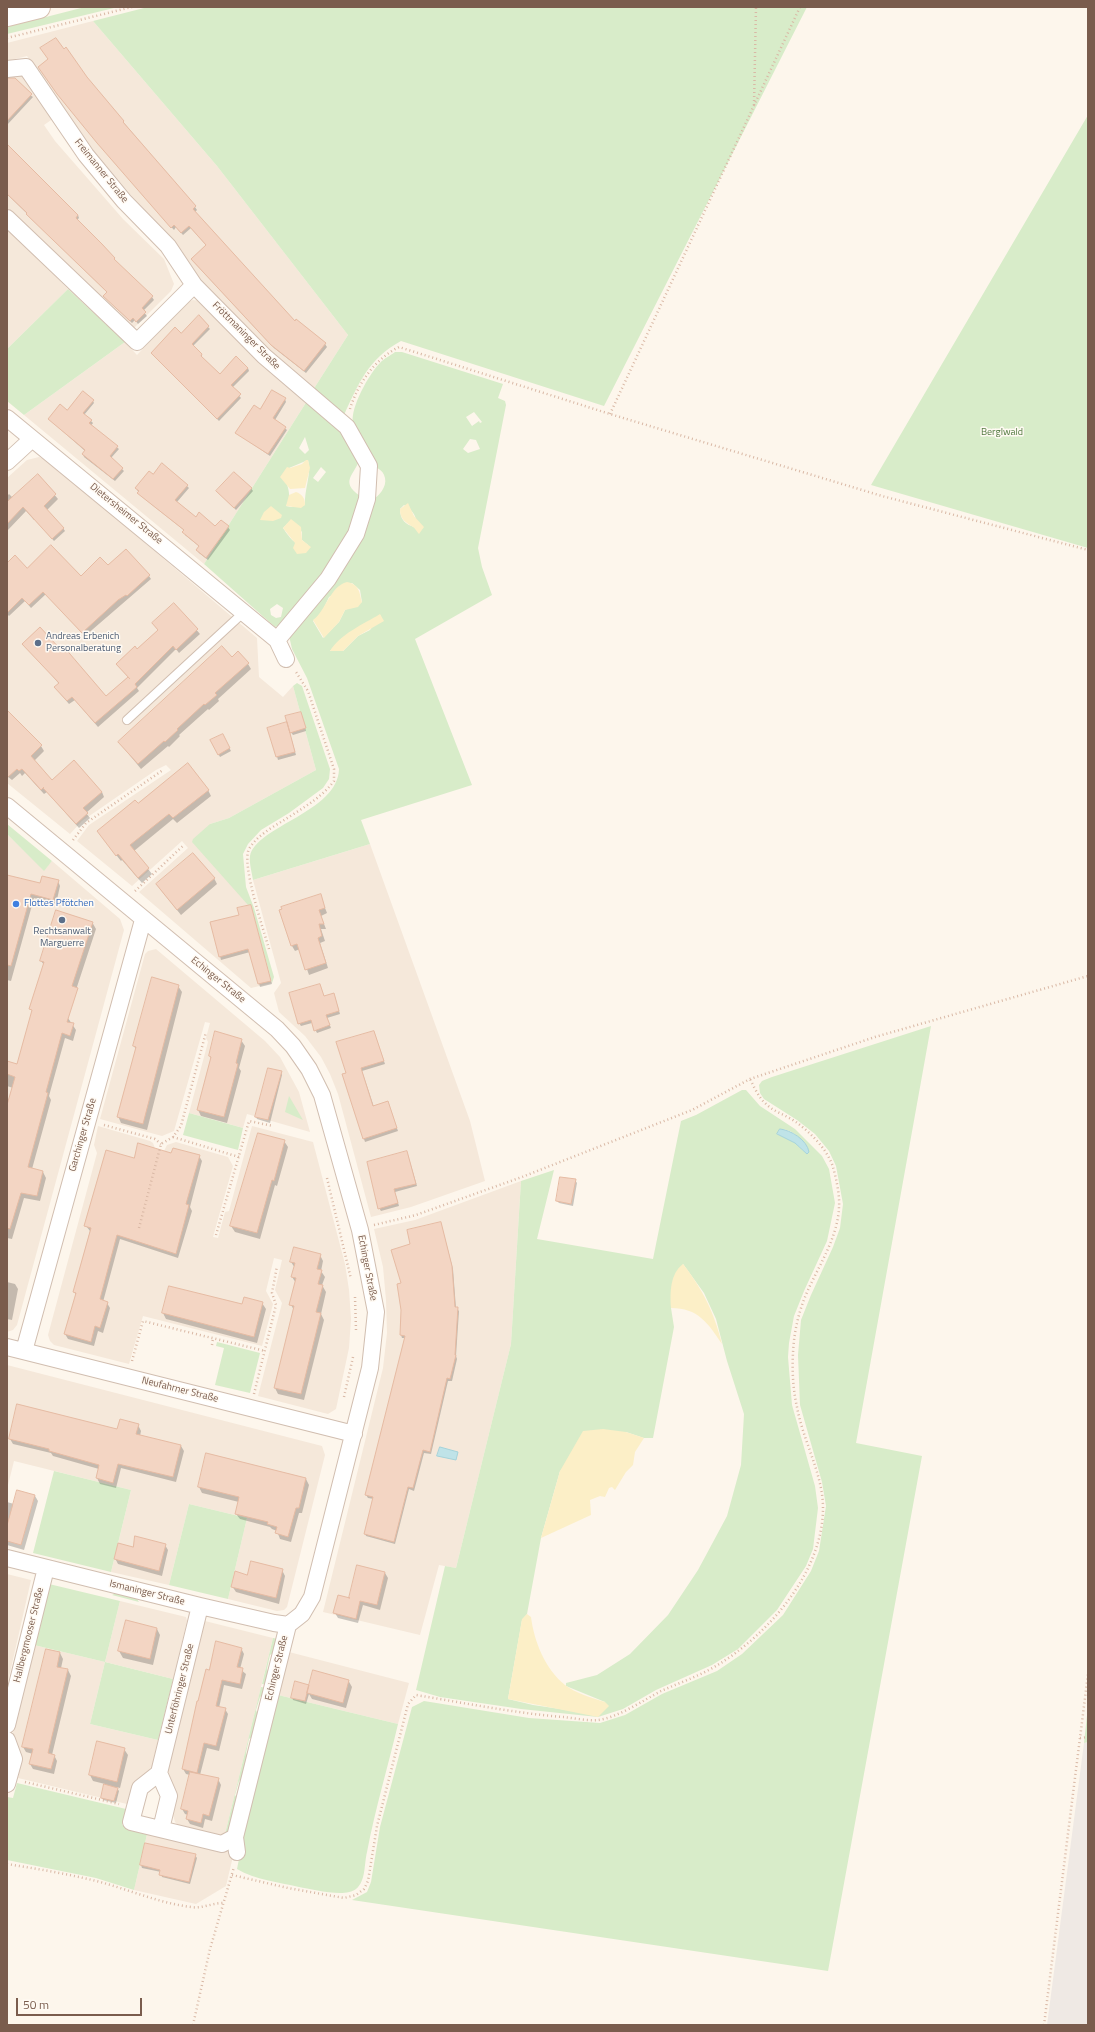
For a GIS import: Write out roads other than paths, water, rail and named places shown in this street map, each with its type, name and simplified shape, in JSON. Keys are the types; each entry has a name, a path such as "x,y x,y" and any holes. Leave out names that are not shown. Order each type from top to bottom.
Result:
{"main road":[{"path":"7,15 39,7"}],"street":[{"name":"Freimanner Straße","path":"7,69 26,67 86,155 124,201 168,246 194,285"},
{"path":"7,218 136,342 194,285"},
{"name":"Fröttmaninger Straße","path":"194,285 264,356 347,427 369,466 367,500 356,534 328,579 277,640"},
{"name":"Dietersheimer Straße","path":"7,418 188,565 277,640 286,658"},
{"path":"7,462 32,439"},
{"name":"Echinger Straße","path":"7,806 277,1029 293,1046 305,1063 322,1095 360,1230 376,1312 370,1368 312,1597 302,1614 288,1625 236,1845 222,1844 161,1829"},
{"name":"Garchinger Straße","path":"24,1351 144,920"},
{"name":"Neufahrner Straße","path":"7,1347 354,1434"},
{"name":"Ismaninger Straße","path":"7,1558 200,1606 288,1625"},
{"name":"Hallbergmooser Straße","path":"7,1725 46,1568"},
{"name":"Unterföhringer Straße","path":"159,1772 200,1606"},
{"path":"7,1740 14,1759 8,1781"},
{"path":"159,1772 169,1796 161,1829 131,1822 140,1788 159,1772"}],"lane":[{"path":"127,720 243,612"}],"water":[{"path":"780,1129 789,1131 798,1136 805,1143 809,1152 807,1154 795,1143 777,1134"},
{"path":"440,1447 458,1452 456,1460 437,1456"}],"place":[{"name":"Andreas Erbenich Personalberatung","path":"38,643"},
{"name":"Flottes Pfötchen","path":"16,904"},
{"name":"Rechtsanwalt Marguerre","path":"62,920"}],"park label":[{"name":"Berglwald","path":"1002,433"}]}
